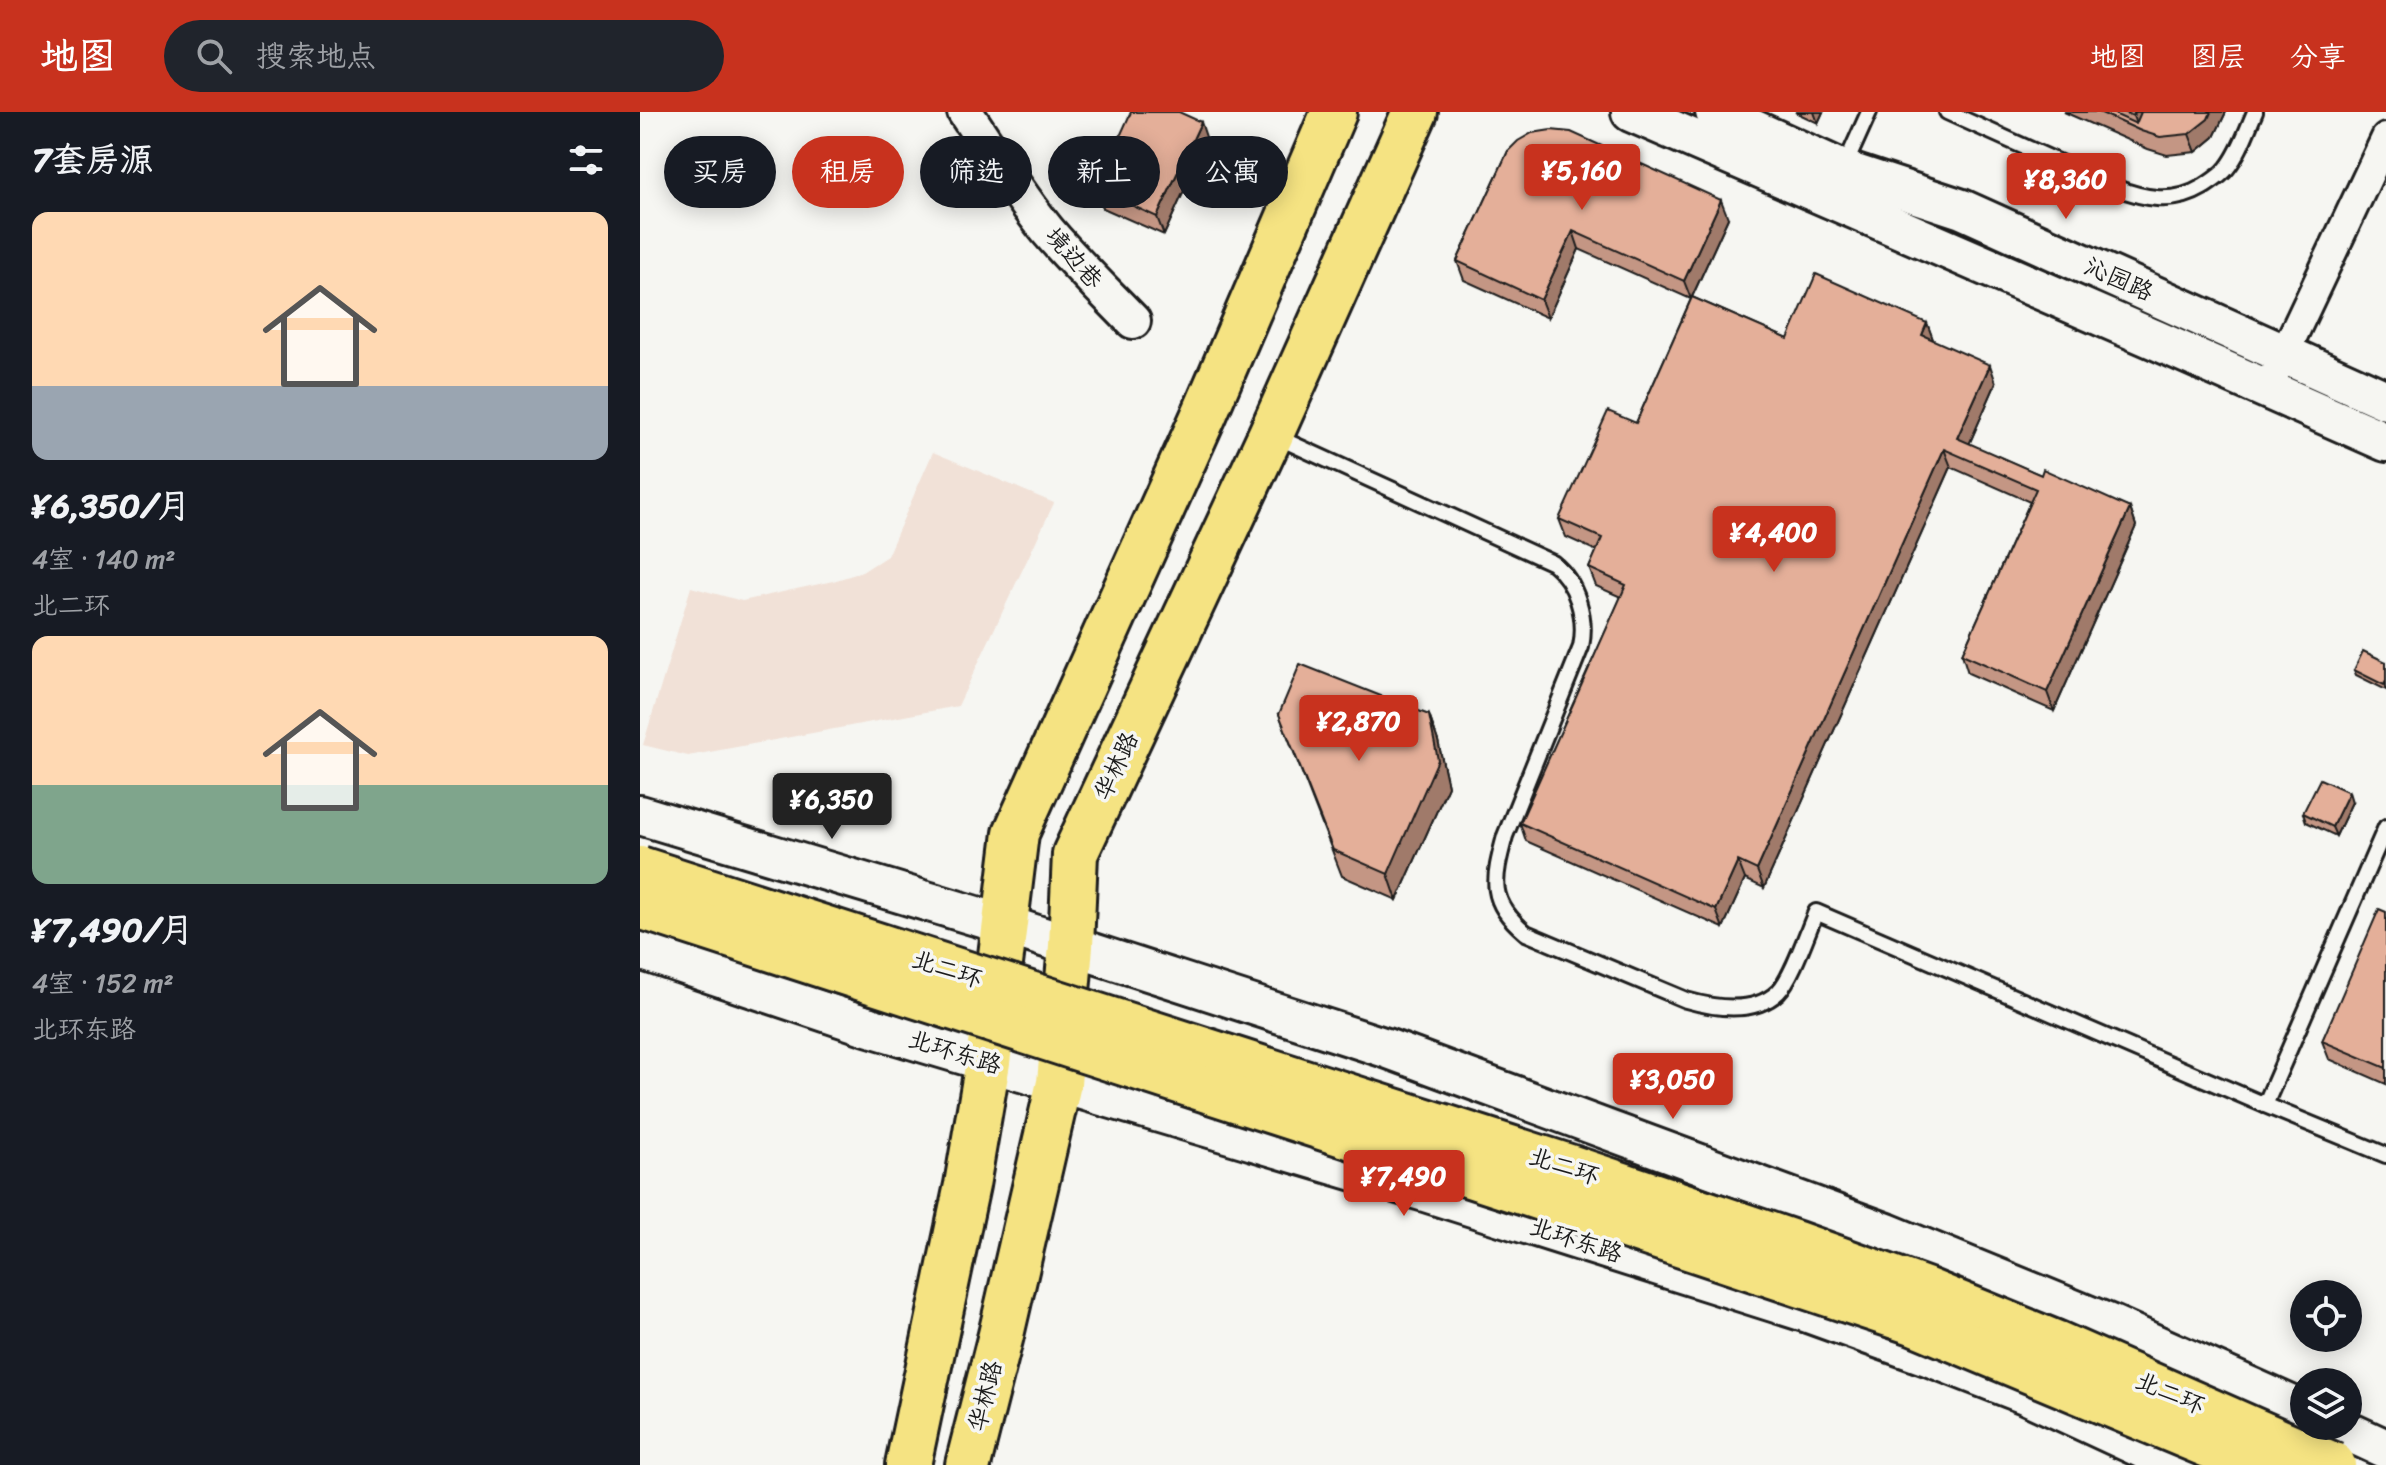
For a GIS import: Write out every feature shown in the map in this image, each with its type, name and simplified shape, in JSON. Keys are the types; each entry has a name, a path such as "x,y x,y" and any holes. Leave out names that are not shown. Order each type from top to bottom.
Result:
{"main road":[{"path":"908,1465 967,1185 988,1062 1016,833 1204,415 1334,112"},
{"name":"华林路","path":"968,1465 1059,1083 1071,946 1075,854 1271,434 1415,112"},
{"path":"1631,112 2386,442"},
{"name":"沁园路","path":"1715,112 1843,170 1962,209 2386,400"},
{"path":"640,815 1006,925 1386,1048 1887,1233 2112,1325 2290,1405"},
{"name":"北二环","path":"640,869 1554,1162 1797,1244 1925,1290 2040,1337 2333,1465"},
{"name":"北二环","path":"640,906 1913,1322 2256,1465"},
{"name":"北环东路","path":"640,950 867,1026 1425,1192 1808,1313 2025,1394 2178,1465"},
{"path":"2362,1438 2386,1449"}],"street":[{"name":"境边巷","path":"965,112 1015,188 1046,228 1133,321"},
{"path":"2267,389 2386,138"}],"lane":[{"path":"1843,170 1869,112"},
{"path":"1947,112 2114,187 2161,200 2178,198 2197,190 2227,169 2255,112"},
{"path":"1271,434 1553,563 1569,579 1584,625 1581,647 1505,836 1497,865 1496,886 1500,903 1509,918 1526,933 1686,1000 1706,1006 1731,1008 1749,1006 1778,992 1816,912 2386,1155"},
{"path":"2265,1105 2386,827"}],"shaded area":[{"path":"933,452 1054,503 958,706 688,756 643,745 691,587 742,601 862,572 887,556"}],"building":[{"path":"1131,112 1179,112 1201,122 1195,136 1176,136 1176,176 1157,217 1137,208 1160,208 1160,136 1120,136"},
{"path":"2099,112 2110,112 2136,124 2141,112 2211,112 2208,119 2189,134 2160,137"},
{"path":"1551,130 1571,132 1721,200 1684,281 1573,231 1541,300 1457,261 1508,151 1532,133"},
{"path":"1816,274 1927,323 1922,335 1990,365 1957,438 2041,475 2043,469 2130,508 2047,692 1962,654 2036,489 1944,449 1757,870 1738,861 1716,910 1520,823 1626,585 1589,568 1602,538 1559,519 1608,411 1636,423 1692,297 1788,339"},
{"path":"2363,651 2386,662 2384,685 2354,670"},
{"path":"1300,664 1429,715 1438,760 1388,874 1333,850 1279,714"},
{"path":"2320,779 2349,792 2332,827 2303,813"},
{"path":"2379,909 2386,912 2386,1068 2322,1041"}]}
